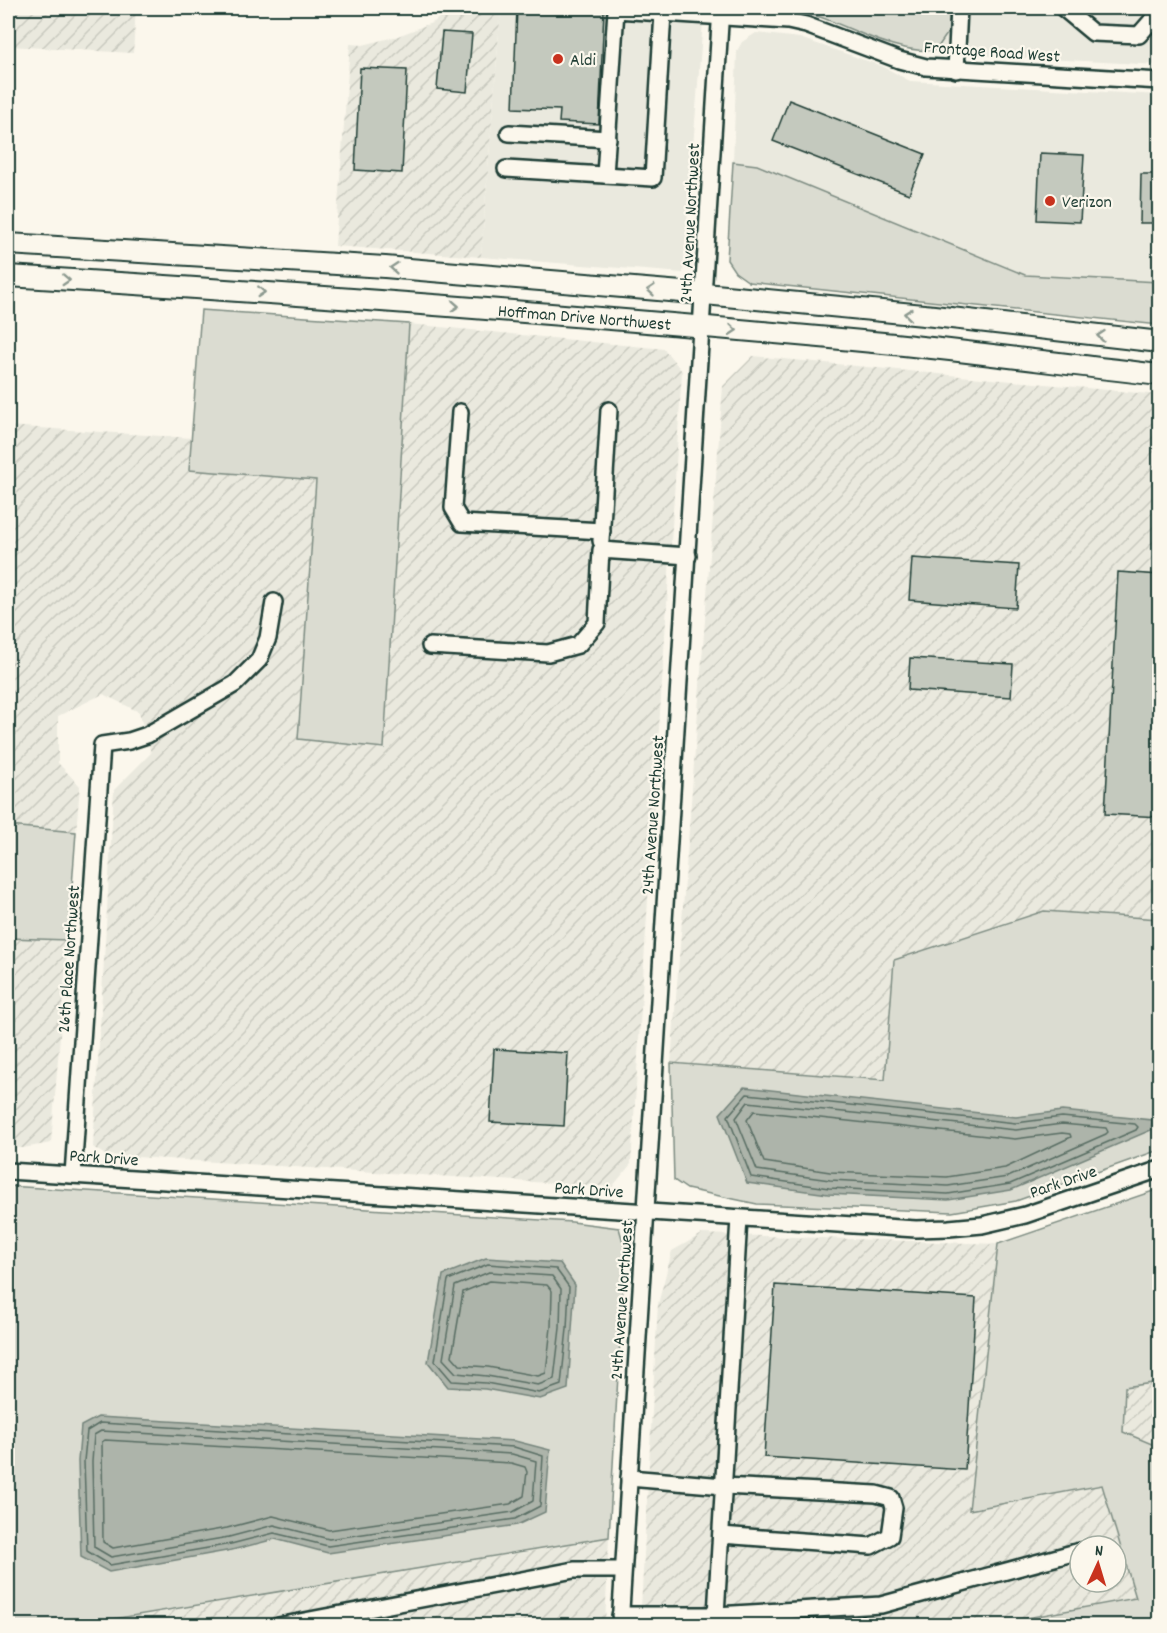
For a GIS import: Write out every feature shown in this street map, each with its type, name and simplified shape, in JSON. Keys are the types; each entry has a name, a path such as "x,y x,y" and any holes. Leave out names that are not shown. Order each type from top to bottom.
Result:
{"main road":[{"name":"Hoffman Drive Northwest","path":"8,244 385,267 705,294 934,316 1160,342"},
{"name":"Hoffman Drive Northwest","path":"8,276 321,296 702,327 898,345 1160,375"}],"street":[{"path":"956,70 959,8"},
{"path":"1063,8 1093,33 1139,35 1160,11"},
{"name":"Frontage Road West","path":"608,139 615,10 663,13 721,12 788,21 806,25 907,63 926,67 1160,81"},
{"name":"24th Avenue Northwest","path":"620,1620 721,12"},
{"path":"506,169 652,178 663,13"},
{"path":"510,133 608,139 606,175"},
{"path":"430,646 548,653 578,645 597,623 609,410"},
{"path":"460,412 453,508 462,523 602,531"},
{"path":"601,550 688,556"},
{"name":"26th Place Northwest","path":"73,1175 102,745 129,741 147,735 234,684 259,660 268,638 274,602"},
{"name":"Park Drive","path":"8,1170 916,1229 971,1226 1025,1215 1160,1169"},
{"path":"716,1615 739,1218"},
{"path":"629,1478 724,1486 876,1494 891,1498 894,1508 890,1536 872,1546 721,1535"},
{"path":"620,1620 881,1605 1068,1554"},
{"path":"278,1626 574,1570 623,1570"}],"shaded area":[{"path":"8,8 136,8 133,53 8,46"},
{"path":"451,8 501,8 481,257 335,246 350,44 363,45 398,36 434,22"},
{"path":"501,8 704,8 683,273 481,257"},
{"path":"779,8 949,8 949,31 936,50 921,50 892,45 815,15"},
{"path":"949,8 1159,8 1159,65 991,56 936,50 949,31"},
{"path":"756,33 800,38 882,66 910,81 1159,95 1159,282 1025,275 757,165 733,162 737,51 742,42"},
{"path":"733,162 757,165 1025,275 1159,282 1159,325 749,282 735,272 727,260"},
{"path":"201,310 409,324 384,748 298,739 316,480 189,470"},
{"path":"409,324 664,349 682,371 631,1164 612,1187 105,1155 93,1147 114,790 151,753 139,712 103,694 58,716 58,763 80,786 76,832 8,826 8,426 192,438 190,470 316,480 298,738 384,748"},
{"path":"753,356 1159,395 1159,919 1044,911 886,1080 671,1063 723,386"},
{"path":"8,826 76,832 68,940 8,938"},
{"path":"1044,911 1159,919 1159,1150 1016,1201 952,1212 757,1204 687,1189 674,1180 671,1063 885,1080 894,960"},
{"path":"8,938 68,940 51,1143 23,1148 8,1147"},
{"path":"8,1186 572,1222 619,1228 625,1249 609,1537 77,1625 8,1625"},
{"path":"1159,1189 1159,1382 1125,1387 1123,1432 1159,1447 1159,1624 1150,1626 989,1625 1136,1598 1128,1571 1128,1534 1117,1534 1102,1485 969,1510 998,1244"},
{"path":"702,1234 998,1244 969,1509 1102,1485 1117,1534 1068,1534 1068,1594 1128,1594 1128,1572 1136,1599 989,1625 640,1626 658,1304 672,1251"},
{"path":"1159,1382 1159,1447 1123,1433 1125,1387"},
{"path":"609,1537 605,1625 77,1626 598,1540"}],"water":[{"path":"744,1087 1016,1117 1062,1111 1152,1120 1151,1130 1011,1190 948,1200 828,1194 747,1183 720,1114"},
{"path":"486,1258 560,1263 575,1285 568,1389 540,1399 485,1389 448,1387 428,1362 443,1275"},
{"path":"98,1417 515,1441 550,1450 545,1512 517,1525 328,1553 275,1539 232,1550 109,1572 81,1557 78,1461 81,1426"}],"building":[{"name":"Aldi","path":"517,8 604,10 599,124 559,122 560,110 513,108"},
{"path":"442,32 472,34 467,92 437,89"},
{"path":"360,68 407,70 402,173 355,170"},
{"path":"789,100 925,154 909,194 773,141"},
{"path":"1040,153 1084,155 1080,222 1037,220"},
{"path":"1141,174 1160,174 1160,223 1140,223"},
{"path":"912,558 1019,565 1016,608 909,600"},
{"path":"1118,572 1160,575 1160,817 1105,814"},
{"path":"910,658 1013,664 1011,697 908,690"},
{"path":"494,1049 568,1053 564,1126 490,1122"},
{"path":"775,1285 976,1298 965,1470 764,1457"}],"place":[{"name":"Aldi","path":"558,59"},
{"name":"Verizon","path":"1050,201"}]}
